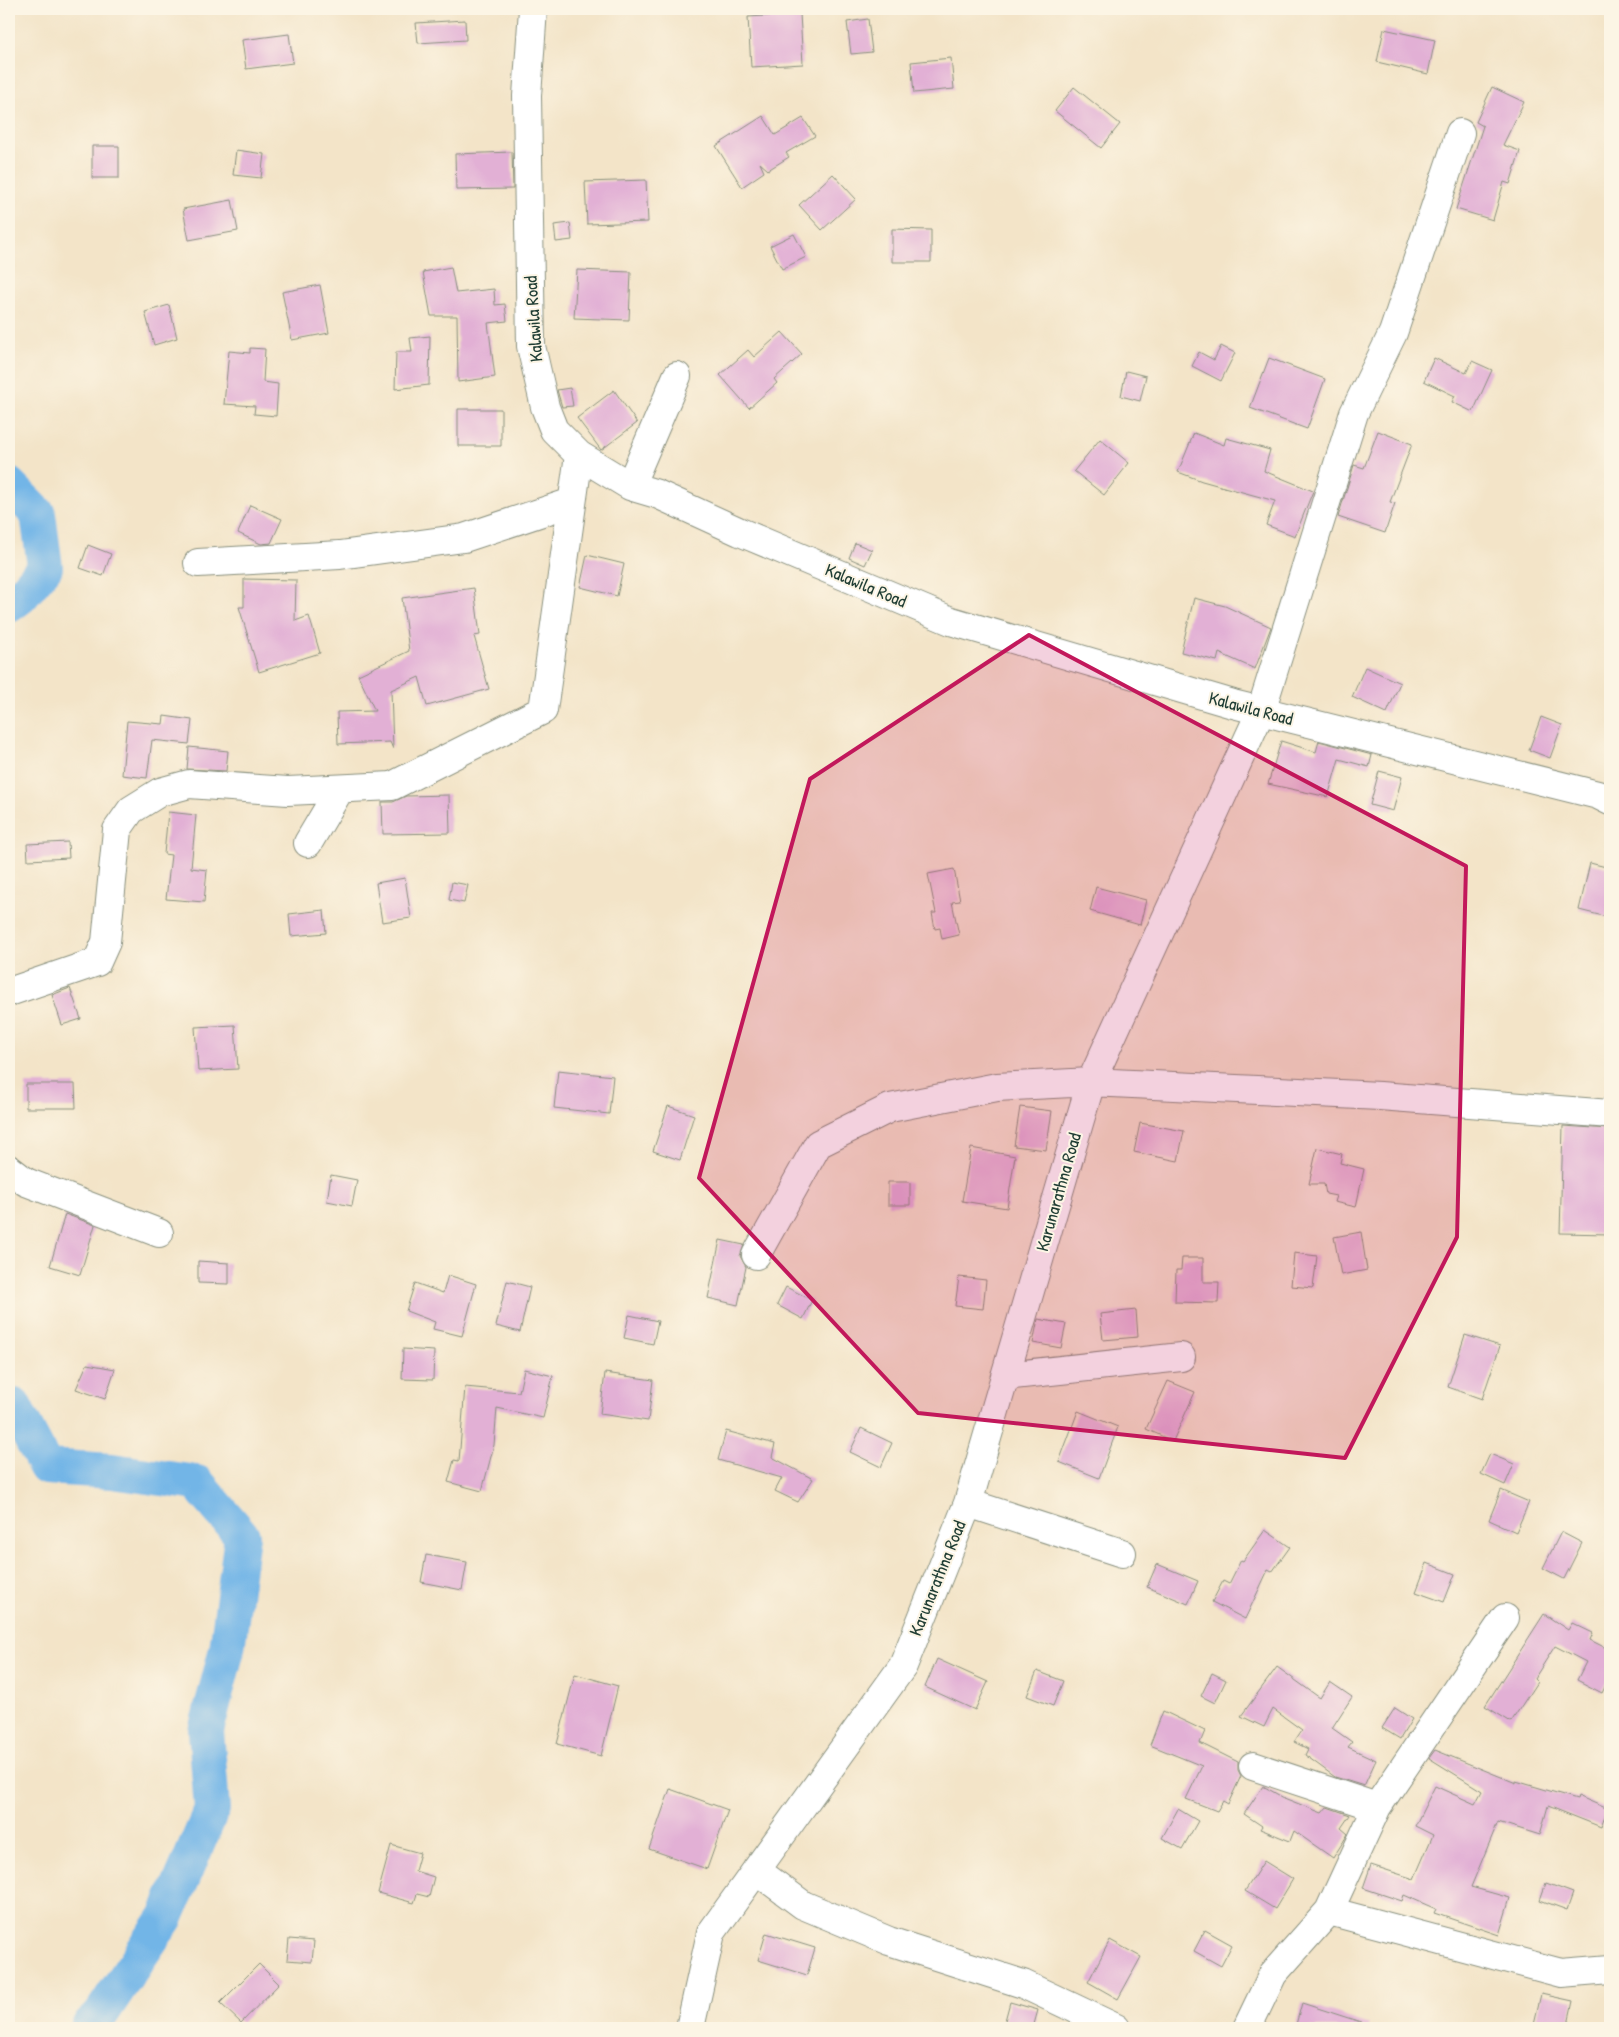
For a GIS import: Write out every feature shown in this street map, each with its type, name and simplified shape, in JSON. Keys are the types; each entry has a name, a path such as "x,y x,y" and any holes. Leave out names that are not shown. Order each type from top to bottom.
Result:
{"street":[{"name":"Kalawila Road","path":"533,9 527,96 531,346 545,407 554,430 579,455 630,486 657,494 740,532 951,621 1261,711 1588,792 1610,801"},
{"name":"Karunarathna Road","path":"690,2028 712,1933 903,1666 968,1503 1091,1082 1261,711 1354,413 1393,334 1460,133"},
{"path":"630,486 677,376"},
{"path":"9,992 97,962 106,942 117,830 131,810 160,792 189,784 288,791 392,786 543,710 579,455"},
{"path":"198,563 340,555 464,538 572,502"},
{"path":"308,844 340,789"},
{"path":"756,1255 818,1144 890,1108 997,1087 1091,1082 1380,1096 1610,1114"},
{"path":"9,1169 26,1182 159,1233"},
{"path":"1005,1376 1181,1357"},
{"path":"968,1503 1122,1553"},
{"path":"1247,2028 1273,1974 1329,1911 1377,1808 1505,1618"},
{"path":"1253,1766 1377,1808"},
{"path":"756,1870 803,1905 889,1942 1023,1984 1116,2028"},
{"path":"1329,1911 1561,1973 1610,1969"}],"highlighted area":[{"path":"1029,635 1466,866 1457,1237 1345,1458 918,1413 699,1178 810,779"}],"building":[{"path":"800,14 803,64 751,67 748,17"},
{"path":"868,19 872,52 851,54 847,22"},
{"path":"465,20 466,40 418,43 416,23"},
{"path":"1384,29 1435,40 1428,74 1377,62"},
{"path":"289,34 293,63 246,69 242,40"},
{"path":"951,58 954,89 914,93 911,62"},
{"path":"1074,87 1120,124 1101,148 1055,111"},
{"path":"1492,87 1524,102 1503,145 1520,151 1510,184 1504,182 1493,220 1456,209 1483,126 1476,122"},
{"path":"763,116 775,135 803,118 815,136 786,153 789,157 768,170 760,163 764,172 742,187 716,146"},
{"path":"92,146 119,146 119,178 92,178"},
{"path":"236,150 264,154 261,178 233,175"},
{"path":"512,152 513,189 456,190 455,154"},
{"path":"833,174 856,199 822,230 799,205"},
{"path":"646,180 648,222 587,224 585,182"},
{"path":"232,200 238,231 189,240 183,209"},
{"path":"570,223 572,240 556,242 554,225"},
{"path":"892,229 931,230 931,262 892,262"},
{"path":"794,234 806,257 782,269 770,246"},
{"path":"451,267 456,293 494,289 495,305 505,304 507,321 488,323 495,377 458,382 457,316 431,316 423,272"},
{"path":"577,270 631,272 629,320 574,318"},
{"path":"320,285 329,333 292,340 282,292"},
{"path":"169,305 177,338 154,345 145,312"},
{"path":"782,332 802,354 774,379 777,383 749,408 720,375 748,350 754,357"},
{"path":"430,336 429,385 395,389 396,352 412,352 410,338"},
{"path":"1221,346 1235,353 1221,381 1192,366 1199,352 1214,360"},
{"path":"250,348 265,349 263,382 278,384 276,416 254,414 255,406 224,404 229,351 250,353"},
{"path":"1269,358 1325,379 1307,429 1250,408"},
{"path":"1434,358 1466,373 1472,361 1492,370 1473,412 1452,402 1455,396 1424,381"},
{"path":"1126,371 1146,376 1140,401 1121,396"},
{"path":"570,388 573,406 562,407 557,390"},
{"path":"614,390 637,423 601,450 577,418"},
{"path":"458,409 501,409 501,446 458,446"},
{"path":"1378,431 1412,444 1390,502 1395,503 1385,533 1338,517 1354,465 1364,468"},
{"path":"1194,433 1224,445 1226,438 1270,450 1264,471 1313,491 1295,536 1266,525 1275,501 1202,481 1178,472"},
{"path":"1100,439 1129,463 1104,495 1074,471"},
{"path":"250,505 282,519 271,543 261,544 238,533"},
{"path":"855,543 872,550 865,565 849,558"},
{"path":"88,545 111,554 103,576 80,568"},
{"path":"587,555 624,564 617,596 580,587"},
{"path":"244,579 296,580 295,621 309,616 320,653 259,672 239,607 244,607"},
{"path":"474,588 480,635 474,636 489,689 427,706 419,677 391,690 393,749 390,742 338,744 337,712 375,711 358,675 409,651 402,598"},
{"path":"1194,598 1225,606 1271,627 1255,669 1219,653 1217,661 1181,652"},
{"path":"1365,667 1400,683 1387,713 1352,697"},
{"path":"164,716 192,720 189,744 152,740 147,778 122,775 127,721 163,724"},
{"path":"1541,717 1562,725 1550,758 1529,750"},
{"path":"1281,741 1316,752 1319,741 1372,755 1369,767 1339,759 1328,797 1268,784"},
{"path":"189,747 228,751 226,771 187,769"},
{"path":"1379,771 1402,777 1393,811 1370,805"},
{"path":"449,795 450,833 383,834 382,802 393,802 406,796"},
{"path":"168,812 196,815 191,868 207,870 204,902 166,899 171,855 164,854"},
{"path":"68,842 69,858 28,860 27,844"},
{"path":"1590,863 1610,868 1610,903 1607,917 1579,910"},
{"path":"954,869 960,901 952,902 959,935 942,939 940,928 935,929 932,913 936,913 928,874"},
{"path":"405,878 411,918 382,922 376,883"},
{"path":"452,882 468,885 464,903 449,900"},
{"path":"1096,887 1146,900 1140,925 1090,911"},
{"path":"324,910 326,933 291,936 289,914"},
{"path":"70,988 81,1019 62,1025 52,995"},
{"path":"235,1025 238,1069 198,1071 195,1027"},
{"path":"558,1070 613,1076 609,1114 554,1108"},
{"path":"26,1084 75,1084 76,1108 26,1108"},
{"path":"668,1106 694,1115 680,1160 653,1151"},
{"path":"1020,1107 1052,1111 1046,1150 1014,1146"},
{"path":"1140,1123 1184,1131 1178,1161 1134,1152"},
{"path":"1563,1126 1610,1129 1610,1234 1560,1233"},
{"path":"971,1148 1015,1156 1007,1208 962,1201"},
{"path":"1317,1148 1342,1154 1340,1163 1364,1169 1356,1207 1334,1202 1336,1196 1326,1194 1324,1184 1309,1184"},
{"path":"331,1175 357,1180 352,1206 327,1201"},
{"path":"888,1182 910,1182 910,1205 888,1205"},
{"path":"65,1214 95,1225 80,1275 50,1266"},
{"path":"1361,1232 1367,1270 1341,1275 1334,1237"},
{"path":"720,1240 744,1245 740,1256 746,1267 738,1305 708,1298"},
{"path":"1294,1253 1317,1256 1313,1288 1291,1286"},
{"path":"1182,1258 1203,1258 1203,1282 1219,1282 1218,1303 1175,1302 1176,1270 1181,1270"},
{"path":"198,1261 229,1263 229,1284 198,1283"},
{"path":"448,1275 476,1284 462,1336 433,1329 435,1322 406,1311 415,1283 443,1293"},
{"path":"959,1277 986,1280 983,1309 955,1306"},
{"path":"507,1281 530,1287 520,1332 496,1326"},
{"path":"786,1287 812,1300 803,1319 777,1305"},
{"path":"1136,1310 1138,1337 1103,1340 1100,1314"},
{"path":"629,1315 658,1321 653,1344 624,1338"},
{"path":"1038,1319 1066,1324 1061,1348 1033,1343"},
{"path":"1465,1335 1500,1346 1482,1399 1448,1387"},
{"path":"403,1349 434,1351 433,1380 402,1379"},
{"path":"87,1364 115,1369 105,1399 76,1389"},
{"path":"524,1369 553,1376 543,1418 497,1408 494,1445 482,1491 448,1482 454,1460 459,1461 465,1387 519,1392"},
{"path":"605,1373 653,1380 648,1421 600,1414"},
{"path":"1168,1381 1195,1392 1173,1441 1146,1429"},
{"path":"1078,1411 1118,1427 1099,1478 1059,1462"},
{"path":"861,1428 892,1443 881,1467 850,1452"},
{"path":"726,1431 775,1444 772,1457 813,1479 798,1502 775,1491 782,1478 718,1460"},
{"path":"1490,1454 1514,1464 1505,1485 1481,1474"},
{"path":"1501,1490 1529,1502 1516,1532 1489,1520"},
{"path":"1265,1530 1290,1547 1272,1572 1268,1570 1245,1619 1212,1602 1223,1581 1229,1584 1241,1560 1243,1561"},
{"path":"1561,1532 1582,1543 1564,1579 1543,1568"},
{"path":"426,1555 467,1562 462,1590 421,1582"},
{"path":"1427,1563 1455,1574 1444,1602 1416,1592"},
{"path":"1157,1564 1198,1581 1188,1604 1147,1587"},
{"path":"1544,1614 1568,1630 1572,1623 1593,1633 1590,1640 1610,1650 1610,1677 1602,1693 1577,1680 1586,1662 1555,1646 1534,1679 1537,1682 1511,1722 1485,1706"},
{"path":"937,1659 988,1682 975,1710 925,1687"},
{"path":"1277,1667 1320,1698 1330,1682 1352,1697 1332,1728 1352,1742 1348,1747 1376,1760 1364,1786 1335,1777 1305,1755 1308,1749 1294,1742 1302,1730 1273,1709 1264,1727 1241,1716"},
{"path":"1037,1671 1063,1681 1053,1706 1027,1696"},
{"path":"1212,1673 1226,1680 1215,1703 1201,1696"},
{"path":"575,1674 618,1686 601,1756 557,1744"},
{"path":"1395,1708 1412,1719 1400,1739 1382,1728"},
{"path":"1163,1711 1205,1731 1200,1743 1238,1762 1238,1770 1241,1776 1228,1804 1223,1801 1217,1811 1186,1799 1202,1766 1150,1745"},
{"path":"1435,1750 1516,1783 1516,1781 1577,1799 1578,1796 1608,1809 1601,1827 1548,1806 1540,1835 1498,1822 1471,1887 1510,1898 1499,1935 1434,1913 1436,1909 1404,1895 1402,1901 1363,1888 1371,1865 1414,1879 1433,1835 1415,1826 1435,1786 1475,1804 1482,1791 1429,1758"},
{"path":"1263,1786 1284,1798 1322,1813 1327,1807 1350,1815 1341,1828 1348,1834 1333,1858 1294,1831 1290,1841 1260,1829 1262,1826 1244,1814"},
{"path":"670,1789 728,1810 707,1869 649,1849"},
{"path":"1178,1809 1198,1821 1182,1849 1162,1838"},
{"path":"391,1845 420,1853 415,1871 434,1877 429,1897 417,1894 414,1903 378,1893"},
{"path":"1264,1861 1293,1879 1275,1909 1245,1891"},
{"path":"1546,1883 1573,1893 1567,1910 1540,1900"},
{"path":"1205,1930 1232,1945 1221,1966 1194,1951"},
{"path":"766,1933 815,1948 807,1975 758,1960"},
{"path":"289,1939 314,1941 312,1962 287,1960"},
{"path":"1110,1940 1141,1957 1118,1999 1088,1982"},
{"path":"259,1964 279,1984 241,2023 220,2003"},
{"path":"1541,1994 1573,2001 1567,2028 1533,2028"},
{"path":"1010,2002 1038,2010 1033,2028 1003,2028"},
{"path":"1302,2003 1370,2025 1370,2028 1295,2028"}],"waterway":[{"path":"9,485 38,514 45,567 21,596 9,605"},
{"path":"9,1406 14,1406 46,1467 112,1471 197,1483 242,1536 227,1649 206,1731 212,1809 166,1917 101,2014 88,2028"}]}
